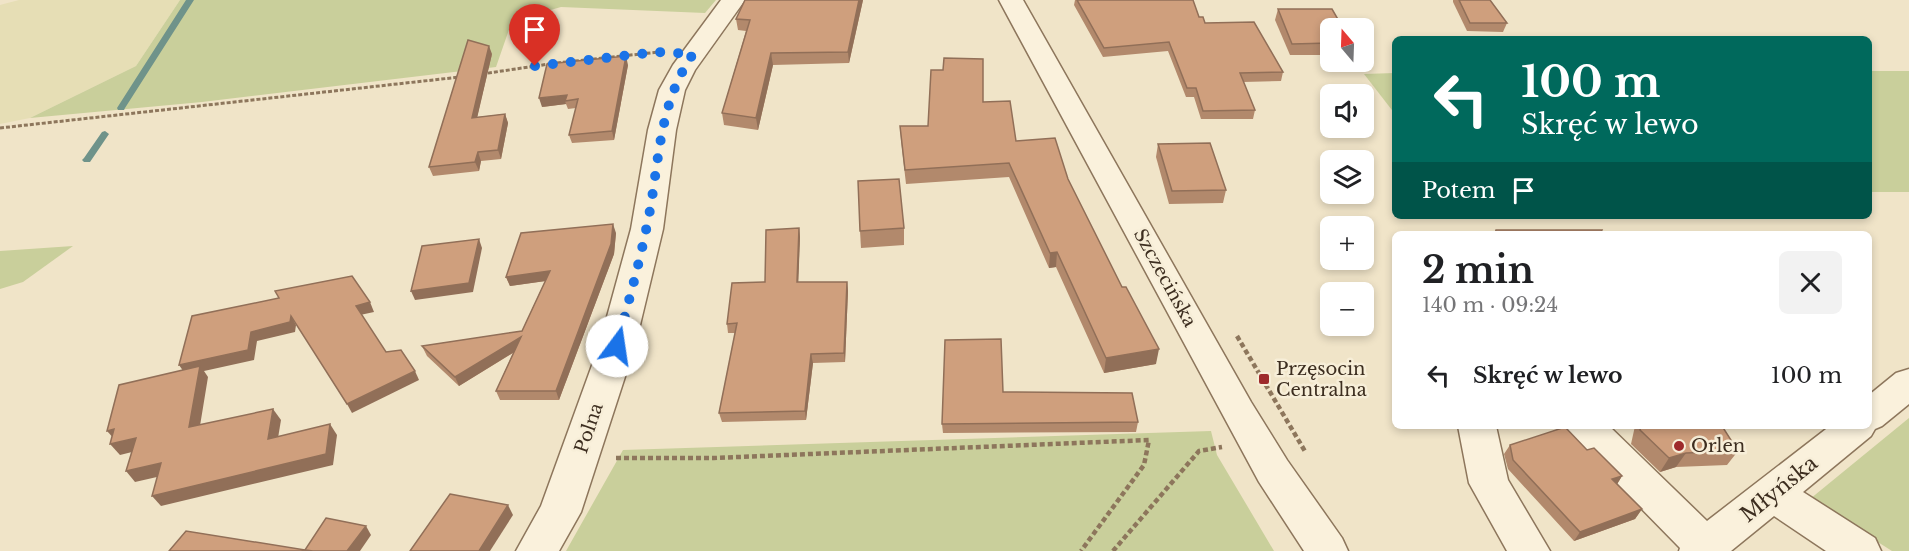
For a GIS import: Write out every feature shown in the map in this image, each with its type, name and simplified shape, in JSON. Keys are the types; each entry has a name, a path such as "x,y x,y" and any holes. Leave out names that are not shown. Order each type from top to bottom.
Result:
{"street":[{"name":"Polna","path":"537,551 560,512 617,346 647,229 662,130 672,90 693,54 733,0"},
{"name":"Szczecińska","path":"1011,0 1238,412 1273,471 1328,551"},
{"path":"1872,414 1909,383"},
{"path":"1478,429 1489,483 1528,551"},
{"path":"1584,429 1596,437 1703,549"},
{"name":"Młyńska","path":"1703,549 1853,429"},
{"path":"1787,483 1860,551"}],"path":[{"path":"476,75 636,54 658,52 693,54"},
{"path":"0,128 465,76"},
{"path":"579,458 714,458 1149,440 1144,465 1081,551"},
{"path":"1113,551 1199,451 1217,448"}],"shaded area":[{"path":"19,0 180,0 136,66 30,118 0,124 0,5"}],"green space":[{"path":"180,0 716,0 705,13 561,7 512,21 496,67 202,102 30,118 136,66"},
{"path":"1872,71 1909,71 1909,192 1872,192"},
{"path":"1392,73 1392,110 1374,84 1364,74"},
{"path":"73,246 23,282 0,289 0,251"},
{"path":"1909,418 1909,551 1892,551 1810,499"},
{"path":"1211,431 1217,455 1274,551 566,551 623,450"}],"building":[{"path":"745,0 859,0 848,52 771,53 756,118 722,113 750,20 736,19"},
{"path":"1077,0 1193,0 1199,17 1203,17 1205,23 1254,22 1283,72 1240,73 1255,110 1203,111 1196,88 1187,88 1169,42 1104,48"},
{"path":"1459,0 1490,0 1507,23 1470,23"},
{"path":"1278,9 1332,9 1337,18 1320,18 1320,43 1292,44"},
{"path":"468,40 489,46 472,118 505,114 498,150 478,152 475,162 429,167"},
{"path":"626,56 612,131 569,135 578,99 565,101 567,95 539,98 547,64"},
{"path":"944,58 983,59 983,102 1010,101 1016,141 1055,138 1068,179 1122,287 1126,287 1159,349 1106,358 1057,252 1050,253 1009,163 905,170 900,126 928,126 931,70 943,70"},
{"path":"1210,143 1226,190 1172,191 1158,144"},
{"path":"899,179 904,228 860,231 858,181"},
{"path":"613,224 611,244 556,391 496,391 521,337 455,377 422,346 522,331 550,271 506,277 521,233"},
{"path":"799,228 797,282 847,282 844,353 811,354 805,411 719,413 737,323 727,324 732,283 765,282 766,230"},
{"path":"1496,230 1602,230 1602,231"},
{"path":"479,239 469,283 411,291 422,246"},
{"path":"352,276 370,302 356,306 386,352 401,350 415,371 347,404 291,316 290,322 251,332 248,350 179,365 192,316 279,298 275,291"},
{"path":"1001,339 1003,392 1132,393 1138,422 942,424 945,340"},
{"path":"200,366 189,427 273,409 268,439 330,424 326,454 152,496 161,463 126,471 136,438 110,444 114,429 107,431 119,385"},
{"path":"1559,429 1567,429 1587,450 1594,448 1622,476 1612,479 1642,509 1580,532 1513,460 1510,445"},
{"path":"1724,429 1738,451 1686,453 1669,458 1640,430"},
{"path":"450,494 508,505 479,551 410,551"},
{"path":"326,518 366,526 347,551 169,551 186,531 305,550"}],"waterway":[{"path":"121,108 190,0"},
{"path":"87,160 105,134"}],"place":[{"name":"Przęsocin Centralna","path":"1264,379"},
{"name":"Orlen","path":"1679,446"}],"route":[{"path":"535,66 658,52 693,54 672,90 662,130 647,229 617,346"}]}
